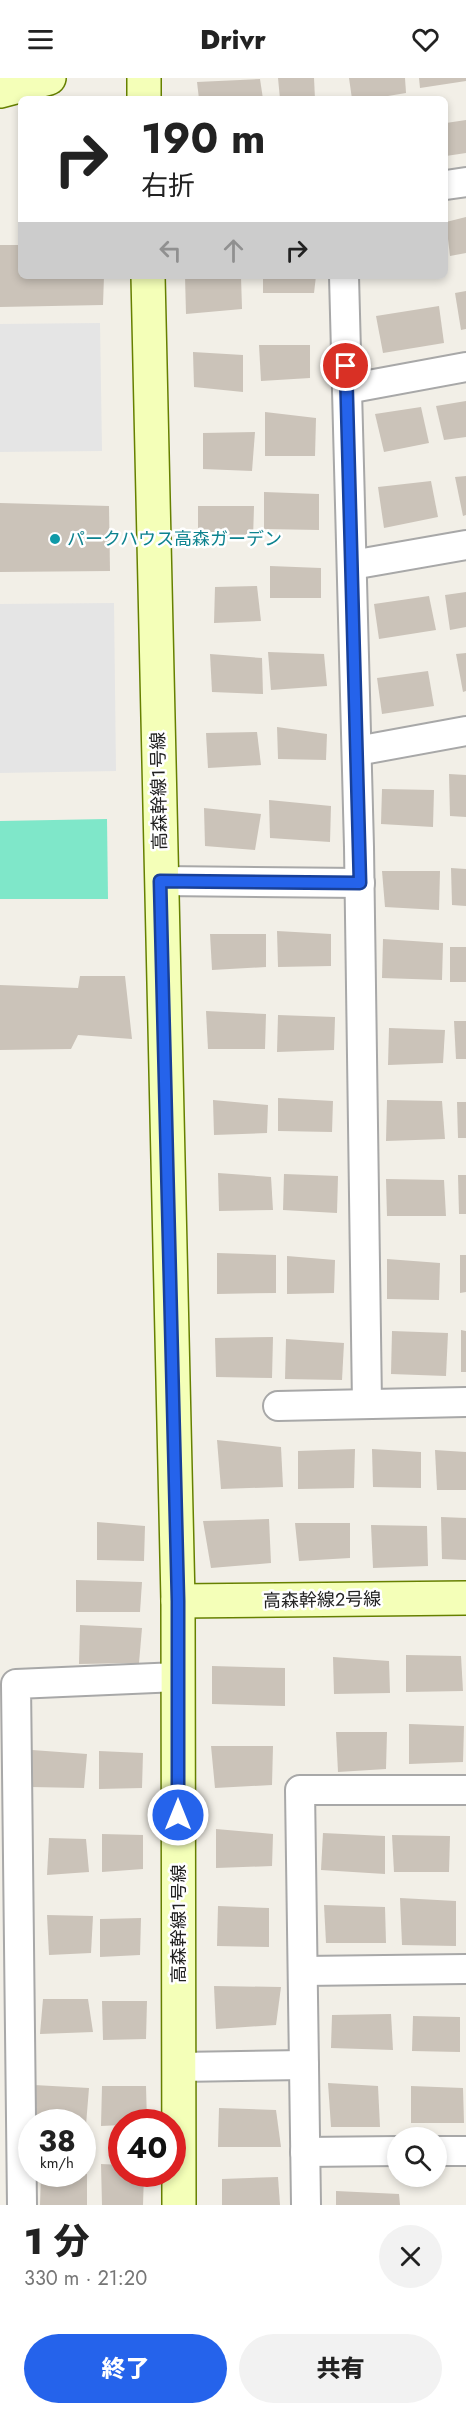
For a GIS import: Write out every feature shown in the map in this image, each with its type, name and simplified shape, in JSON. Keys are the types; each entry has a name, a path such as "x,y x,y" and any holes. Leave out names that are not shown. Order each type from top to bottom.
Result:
{"street":[{"path":"0,91 49,78"},
{"path":"144,78 144,96"},
{"path":"448,185 466,182"},
{"name":"高森幹線１号線","path":"148,279 178,1601 180,2205"},
{"path":"344,279 360,883 367,1404"},
{"path":"347,389 466,367"},
{"path":"352,565 466,545"},
{"path":"357,751 466,731"},
{"path":"160,881 360,883"},
{"path":"278,1406 466,1402"},
{"name":"高森幹線２号線","path":"178,1601 466,1598"},
{"path":"22,2205 10,2051 9,1845 16,1684 178,1677"},
{"path":"306,2205 300,1790 466,1790"},
{"path":"303,1971 466,1970"},
{"path":"179,2067 304,2065"},
{"path":"305,2152 387,2151"},
{"path":"447,2151 466,2151"}],"green space":[{"path":"107,819 108,899 0,899 0,821"}],"shaded area":[{"path":"100,323 102,451 0,452 0,324"},
{"path":"114,603 116,771 0,773 0,604"}],"building":[{"path":"278,78 314,78 315,96 280,96"},
{"path":"349,78 405,78 406,93 388,96 352,96"},
{"path":"419,78 466,78 466,81 420,88"},
{"path":"260,79 263,96 199,96 197,82"},
{"path":"466,120 466,153 448,156 448,123"},
{"path":"466,217 466,253 450,256 448,222"},
{"path":"0,245 18,245 18,279 104,279 103,305 0,307"},
{"path":"185,279 241,279 242,309 186,314"},
{"path":"263,279 316,279 314,293 263,293"},
{"path":"466,291 466,329 461,330 455,293"},
{"path":"439,306 444,343 383,353 376,316"},
{"path":"259,345 310,345 310,378 261,381"},
{"path":"193,352 243,355 243,392 194,387"},
{"path":"466,401 466,437 444,440 436,406"},
{"path":"421,407 429,443 384,452 375,414"},
{"path":"265,412 316,418 315,456 265,456"},
{"path":"255,432 252,471 203,469 203,433"},
{"path":"466,476 466,515 463,516 455,477"},
{"path":"431,481 438,517 384,528 378,487"},
{"path":"264,492 319,494 319,530 264,529"},
{"name":"パークハウス高森ガーデン","path":"0,503 109,506 110,571 0,572"},
{"path":"198,506 254,506 253,538 198,538"},
{"path":"270,566 321,568 321,598 270,598"},
{"path":"257,586 261,621 214,623 215,587"},
{"path":"466,592 466,627 450,630 445,595"},
{"path":"429,596 436,630 379,639 374,604"},
{"path":"268,652 324,654 327,686 271,690"},
{"path":"466,653 466,691 463,692 456,654"},
{"path":"210,654 262,658 263,694 212,692"},
{"path":"428,671 434,706 382,714 377,678"},
{"path":"277,727 327,734 326,760 278,759"},
{"path":"257,732 261,765 208,768 206,733"},
{"path":"449,774 466,775 466,817 450,816"},
{"path":"382,789 434,790 433,827 381,824"},
{"path":"269,800 331,806 330,842 270,838"},
{"path":"204,808 261,814 255,850 205,846"},
{"path":"451,868 466,869 466,906 452,905"},
{"path":"382,871 440,871 439,910 385,907"},
{"path":"277,931 331,934 331,966 278,967"},
{"path":"210,934 266,934 266,967 212,970"},
{"path":"383,939 443,943 442,980 382,978"},
{"path":"450,947 466,947 466,982 450,982"},
{"path":"80,976 125,976 132,1039 78,1035 71,1049 0,1050 0,985 78,988"},
{"path":"206,1011 266,1014 265,1049 208,1049"},
{"path":"278,1015 335,1017 334,1050 277,1052"},
{"path":"454,1021 466,1021 466,1059 456,1059"},
{"path":"389,1028 445,1030 443,1063 388,1065"},
{"path":"278,1098 333,1101 332,1132 278,1131"},
{"path":"213,1100 268,1105 267,1133 214,1135"},
{"path":"387,1100 442,1101 445,1139 386,1141"},
{"path":"457,1102 466,1102 466,1138 458,1138"},
{"path":"218,1173 271,1177 273,1210 219,1211"},
{"path":"284,1174 338,1176 337,1213 283,1210"},
{"path":"458,1175 466,1175 466,1214 459,1214"},
{"path":"386,1179 444,1180 446,1216 387,1216"},
{"path":"217,1253 276,1255 276,1293 217,1294"},
{"path":"460,1255 466,1255 466,1292 460,1293"},
{"path":"287,1256 335,1260 334,1293 287,1294"},
{"path":"387,1259 440,1263 439,1300 387,1299"},
{"path":"461,1330 466,1331 466,1372 461,1372"},
{"path":"392,1331 448,1333 446,1376 391,1374"},
{"path":"273,1337 272,1378 216,1377 215,1338"},
{"path":"286,1339 344,1343 342,1380 285,1379"},
{"path":"217,1440 281,1447 283,1487 221,1489"},
{"path":"355,1449 354,1488 298,1489 298,1451"},
{"path":"372,1449 421,1452 421,1488 373,1487"},
{"path":"435,1450 466,1452 466,1490 437,1490"},
{"path":"441,1517 466,1518 466,1560 442,1559"},
{"path":"269,1519 271,1563 211,1568 203,1521"},
{"path":"97,1522 145,1526 144,1561 97,1560"},
{"path":"295,1523 350,1523 350,1558 299,1561"},
{"path":"371,1525 427,1526 428,1566 373,1568"},
{"path":"76,1580 142,1582 140,1612 76,1612"},
{"path":"80,1625 142,1628 139,1663 79,1664"},
{"path":"406,1655 461,1656 463,1691 406,1692"},
{"path":"333,1657 389,1661 390,1693 334,1694"},
{"path":"212,1666 285,1668 285,1706 212,1704"},
{"path":"409,1724 464,1726 463,1762 409,1764"},
{"path":"336,1732 387,1732 386,1769 338,1772"},
{"path":"211,1746 273,1746 272,1785 215,1788"},
{"path":"32,1750 87,1754 84,1788 31,1787"},
{"path":"99,1751 143,1753 142,1788 99,1789"},
{"path":"216,1829 273,1834 272,1866 216,1868"},
{"path":"323,1833 385,1836 385,1874 321,1870"},
{"path":"102,1834 143,1835 143,1869 102,1872"},
{"path":"392,1835 450,1836 449,1872 394,1872"},
{"path":"49,1838 86,1839 89,1872 47,1875"},
{"path":"400,1898 456,1901 456,1946 402,1945"},
{"path":"324,1905 385,1907 386,1943 326,1943"},
{"path":"218,1906 269,1908 269,1947 217,1946"},
{"path":"47,1915 93,1916 91,1953 49,1955"},
{"path":"141,1918 140,1955 100,1957 100,1919"},
{"path":"214,1986 281,1987 276,2025 216,2029"},
{"path":"43,1999 88,1999 93,2032 40,2034"},
{"path":"102,2001 147,2001 146,2039 103,2040"},
{"path":"391,2014 393,2050 331,2048 332,2015"},
{"path":"413,2016 460,2017 460,2052 412,2051"},
{"path":"328,2083 378,2086 380,2127 331,2127"},
{"path":"34,2085 89,2088 87,2109 35,2109"},
{"path":"102,2086 146,2086 147,2109 108,2109 108,2126 101,2126"},
{"path":"411,2086 463,2088 464,2123 411,2123"},
{"path":"219,2108 276,2110 281,2147 218,2147"},
{"path":"101,2164 108,2164 108,2187 144,2187 143,2205 102,2205"},
{"path":"278,2177 280,2205 222,2205 222,2179"},
{"path":"41,2187 87,2187 87,2205 40,2205"},
{"path":"336,2191 399,2194 400,2205 336,2205"}],"place":[{"name":"パークハウス高森ガーデン","path":"55,539"}],"route":[{"path":"178,1815 178,1601 160,881 360,883 346,366"}]}
